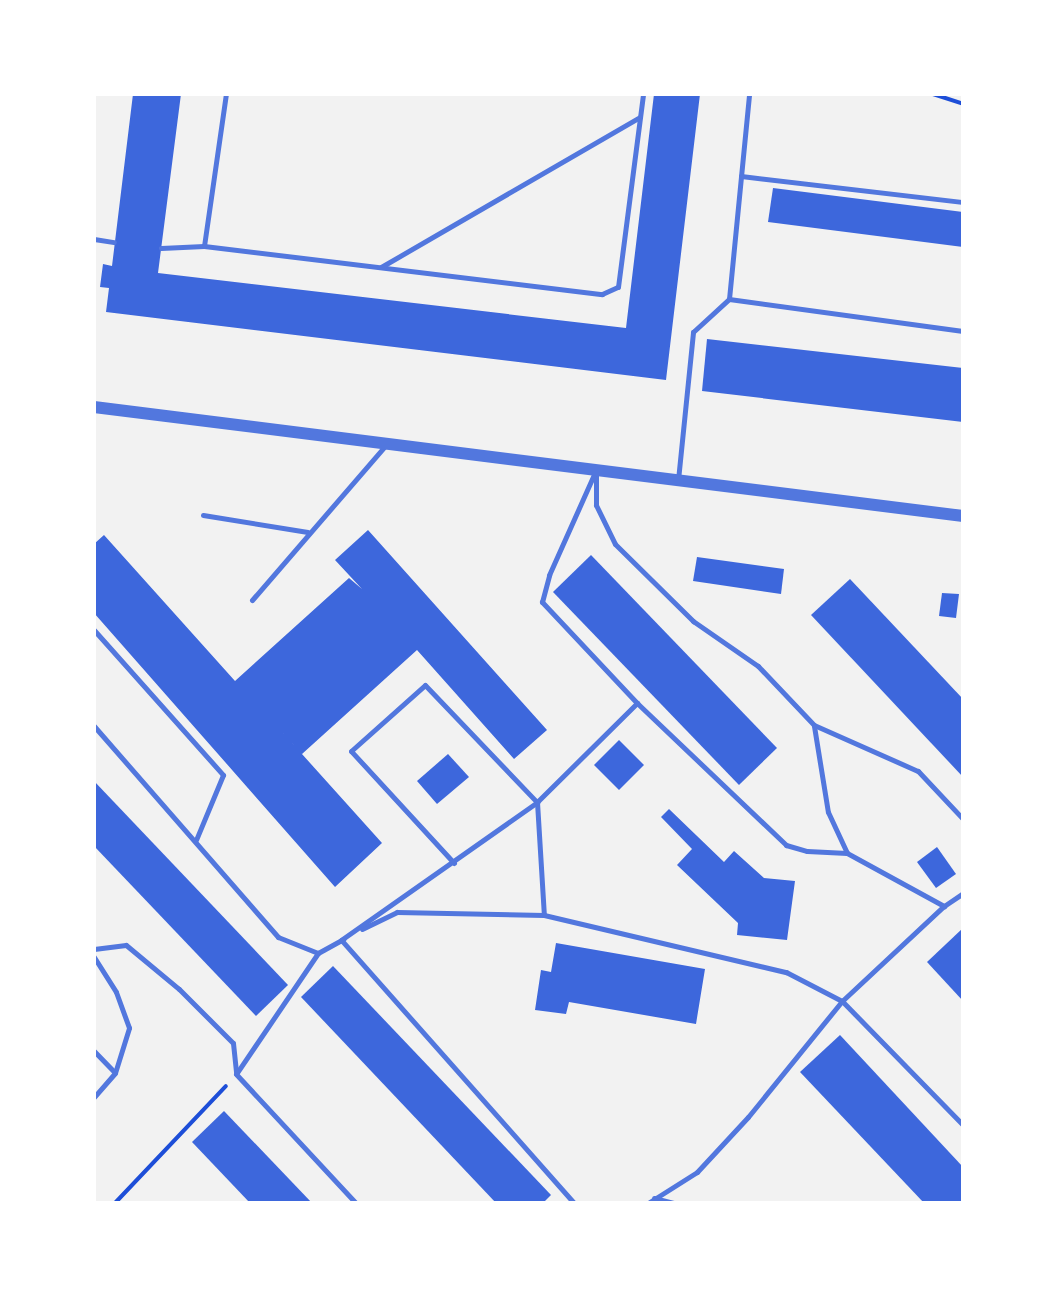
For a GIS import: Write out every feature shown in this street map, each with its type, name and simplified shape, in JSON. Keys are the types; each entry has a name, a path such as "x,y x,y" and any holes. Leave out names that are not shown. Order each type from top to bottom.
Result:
{"street":[{"path":"94,407 963,516"}],"lane":[{"path":"204,246 226,94"},
{"path":"161,248 204,246 602,294 618,287 643,94"},
{"path":"678,480 693,332 729,299 749,94"},
{"path":"380,267 640,117"},
{"path":"741,176 963,202"},
{"path":"94,239 114,242"},
{"path":"729,299 963,331"},
{"path":"252,600 389,443"},
{"path":"596,469 549,575 542,602 637,703 786,845 807,851 847,853 944,906"},
{"path":"596,469 596,505 615,544 693,621 758,666 814,725 918,771 963,819"},
{"path":"203,515 309,532"},
{"path":"94,630 223,775 196,840"},
{"path":"454,863 351,751 425,685 537,802 544,915"},
{"path":"341,940 537,802 637,703"},
{"path":"814,725 828,812 847,853"},
{"path":"94,726 278,937 318,953"},
{"path":"651,1200 697,1172 748,1117 842,1001 944,906 963,893"},
{"path":"236,1074 318,953 341,940 397,912 544,915 786,972 842,1001 963,1125"},
{"path":"341,940 574,1203"},
{"path":"94,949 126,945 179,989 233,1043 236,1074 356,1203"},
{"path":"94,957 116,992 129,1028 115,1073 94,1097"},
{"path":"94,1051 115,1073"},
{"path":"651,1200 674,1203"}],"path":[{"path":"933,94 963,104"},
{"path":"116,1203 236,1074"}],"building":[{"path":"133,94 181,94 158,273 626,328 654,94 700,94 666,380 106,312 109,288 100,287 103,264 112,266"},
{"path":"773,188 963,212 963,247 768,222"},
{"path":"707,339 963,368 963,422 702,391"},
{"path":"368,530 547,730 514,759 417,650 302,754 257,704 382,843 335,887 94,613 94,544 104,535 235,681 349,578 362,589 335,560"},
{"path":"591,555 777,748 739,785 553,592"},
{"path":"697,557 784,569 781,594 693,581"},
{"path":"850,579 963,699 963,777 811,615"},
{"path":"942,593 959,594 956,618 939,616"},
{"path":"619,740 644,765 619,790 594,765"},
{"path":"448,754 469,777 437,804 417,781"},
{"path":"94,781 288,985 256,1016 94,846"},
{"path":"669,809 724,862 734,851 764,878 795,881 787,940 737,935 738,923 677,865 692,849 661,817"},
{"path":"937,847 956,874 936,888 917,862"},
{"path":"963,928 963,1001 927,962"},
{"path":"556,943 705,969 696,1024 569,1002 566,1014 535,1010 541,970 551,972"},
{"path":"333,966 551,1195 543,1203 496,1203 301,997"},
{"path":"840,1035 963,1167 963,1203 924,1203 800,1072"},
{"path":"224,1111 312,1203 250,1203 192,1142"}]}
